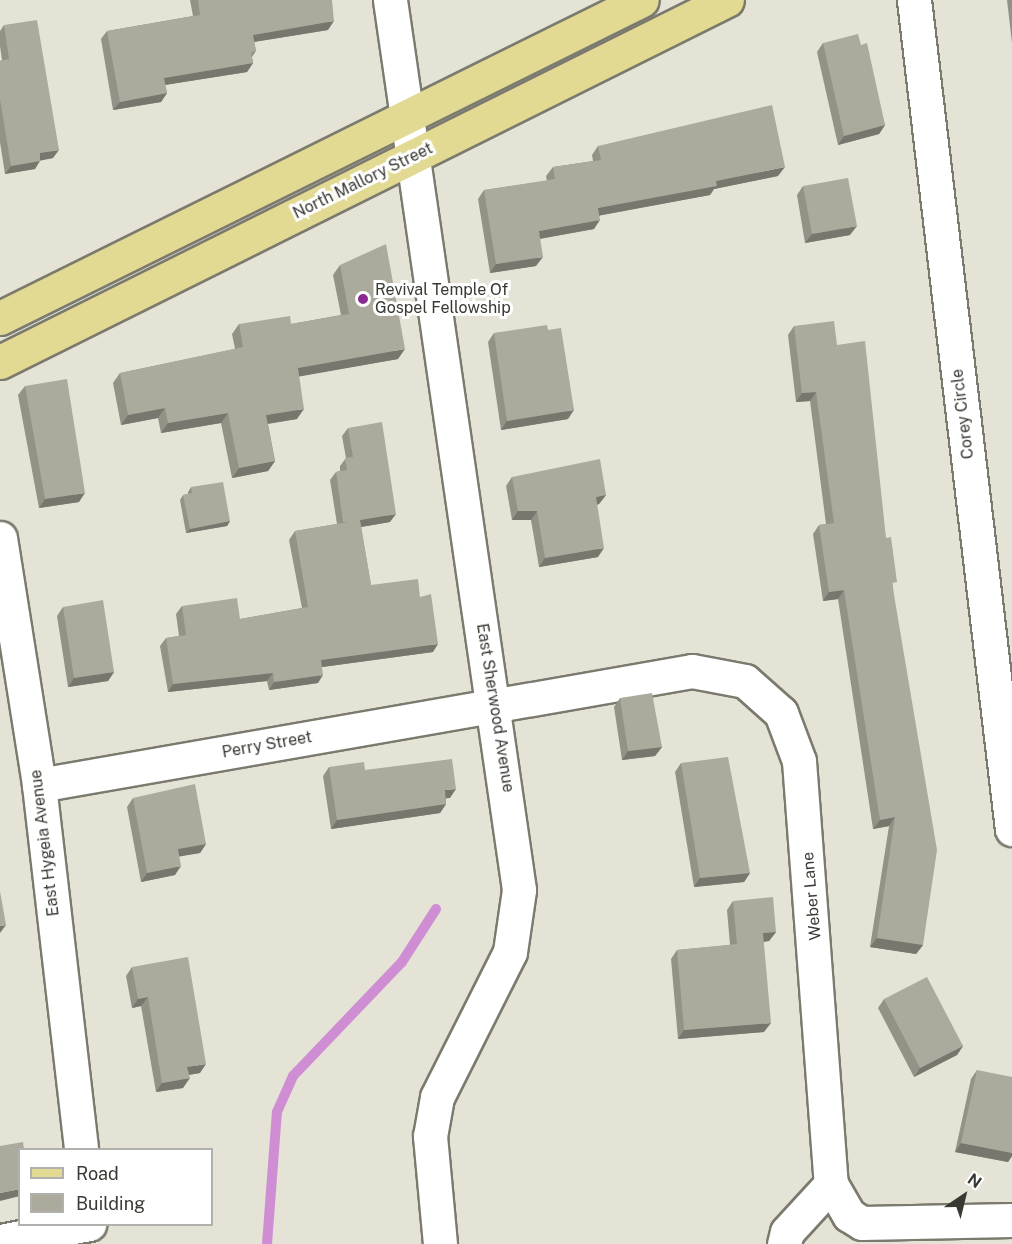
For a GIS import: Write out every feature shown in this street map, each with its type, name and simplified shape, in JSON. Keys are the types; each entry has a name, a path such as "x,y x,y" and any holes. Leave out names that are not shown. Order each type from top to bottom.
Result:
{"main road":[{"path":"0,318 642,0"},
{"name":"North Mallory Street","path":"0,362 727,0"}],"street":[{"name":"East Sherwood Avenue","path":"390,0 410,114 414,156 494,706 517,848 515,931 500,978 453,1057 437,1097 430,1136 440,1244"},
{"name":"Corey Circle","path":"914,0 1012,829"},
{"name":"East Hygeia Avenue","path":"0,538 39,785 81,1148"},
{"name":"Weber Lane","path":"494,706 692,671 745,681 781,713 799,761 831,1184 849,1215 856,1233 1012,1220"},
{"name":"Perry Street","path":"39,785 494,706"},
{"path":"784,1244 788,1232 831,1184"},
{"path":"0,1241 83,1226"}],"building":[{"path":"198,0 332,0 334,21 253,35 256,51 251,52 253,63 164,78 167,93 120,102 107,31 200,15"},
{"path":"37,20 59,150 40,153 40,161 11,166 0,99 0,61 9,59 4,25"},
{"path":"858,34 861,45 867,43 885,125 844,136 823,43"},
{"path":"772,105 785,167 716,181 717,186 598,208 600,220 539,231 543,257 496,264 484,190 555,179 553,167 601,160 598,146"},
{"path":"848,178 857,226 812,234 803,186"},
{"path":"386,244 405,349 298,368 304,409 266,415 275,461 239,468 228,413 168,423 165,408 128,415 120,373 243,347 239,324 290,316 291,324 349,314 340,265"},
{"path":"834,321 837,345 865,341 886,538 891,537 897,582 892,583 937,850 923,945 877,938 895,817 880,820 844,590 829,592 819,525 834,523 816,392 802,393 794,326"},
{"path":"547,325 548,330 561,328 574,410 507,421 494,333"},
{"path":"67,379 85,493 45,499 25,386"},
{"path":"382,422 396,514 360,520 371,585 418,579 420,597 431,594 438,644 321,660 323,675 274,682 273,673 173,684 166,638 186,635 182,606 237,598 240,619 308,607 295,531 348,522 343,522 336,472 347,470 345,458 353,457 348,428"},
{"path":"600,459 606,495 596,497 604,548 545,558 537,511 518,511 512,477"},
{"path":"223,482 230,521 190,529 183,495 192,493 191,487"},
{"path":"103,600 114,672 74,678 63,607"},
{"path":"652,693 662,747 628,751 620,698"},
{"path":"728,757 750,873 700,878 681,763"},
{"path":"452,759 456,789 445,790 446,804 337,820 329,767 364,762 365,770"},
{"path":"195,784 206,844 178,849 181,866 147,873 133,798"},
{"path":"0,891 6,925 0,926"},
{"path":"773,897 776,932 763,933 771,1023 684,1030 677,950 737,944 733,901"},
{"path":"188,957 206,1064 187,1067 190,1078 162,1083 148,997 138,999 132,967"},
{"path":"927,977 963,1046 920,1068 884,999"},
{"path":"977,1070 1012,1077 1012,1153 961,1143"},
{"path":"23,1142 24,1148 18,1148 18,1189 0,1193 0,1146"}],"waterway":[{"path":"267,1244 277,1112 293,1076 402,962 436,909"}],"place":[{"name":"Revival Temple Of Gospel Fellowship","path":"363,299"}]}
